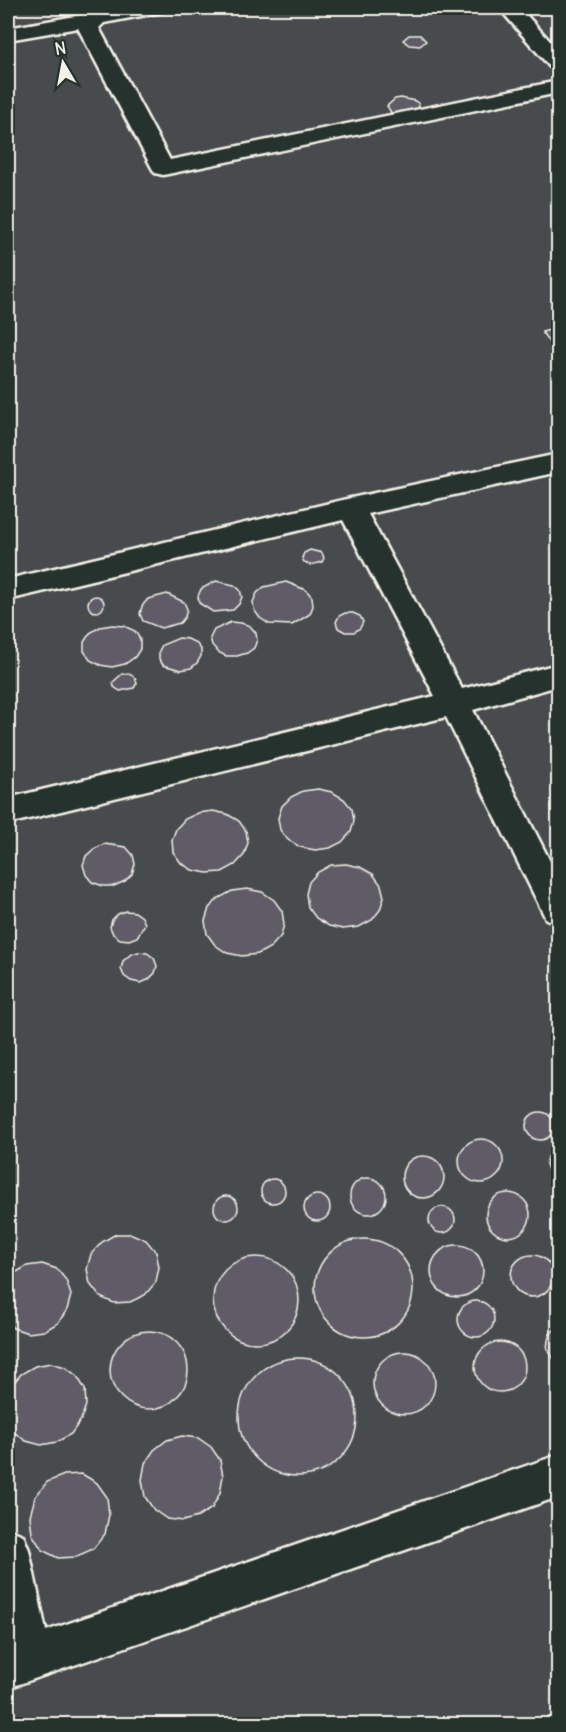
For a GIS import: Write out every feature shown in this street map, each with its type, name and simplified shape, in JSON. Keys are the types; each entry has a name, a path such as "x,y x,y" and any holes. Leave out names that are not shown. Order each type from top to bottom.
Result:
{"lane":[{"path":"8,34 96,12 155,8"},
{"path":"509,8 558,62"},
{"path":"96,12 88,27 162,168 558,87"},
{"path":"8,589 351,508 558,463"},
{"path":"351,508 454,703 558,909"},
{"path":"8,811 454,703 558,675"},
{"path":"8,1550 18,1662 558,1476"}],"shaded area":[{"path":"8,8 558,8 558,1724 8,1724"}],"building":[{"path":"409,35 420,35 426,41 420,46 409,45 403,40"},
{"path":"401,98 419,104 418,112 398,116 392,114 387,106 395,99"},
{"path":"558,328 558,356 542,332"},
{"path":"310,550 322,553 324,558 322,562 310,565 304,562 302,558 304,553"},
{"path":"216,581 234,585 240,590 242,597 233,610 213,612 199,603 198,596 201,589"},
{"path":"286,582 306,590 312,597 313,606 310,614 292,625 269,624 254,610 253,602 257,593 264,587"},
{"path":"167,594 184,602 187,609 180,623 161,628 143,621 140,614 142,606 148,599"},
{"path":"93,596 99,596 104,604 102,610 93,612 88,607 88,601"},
{"path":"345,613 360,616 363,622 360,628 354,632 345,632 338,628 336,622 339,616"},
{"path":"231,622 250,626 256,633 257,640 254,648 247,653 226,656 212,645 210,638 214,630"},
{"path":"124,626 135,631 140,639 140,649 135,657 125,664 112,667 90,660 84,651 84,642 90,633 100,627"},
{"path":"179,638 196,643 201,649 201,656 191,668 181,670 163,665 159,659 162,645"},
{"path":"122,674 130,674 135,678 137,683 134,688 120,691 114,687 113,682"},
{"path":"318,789 332,792 344,799 352,809 354,821 351,832 342,842 330,848 315,850 300,847 288,840 280,830 278,818 282,806 291,797 303,791"},
{"path":"213,811 227,814 239,821 246,831 248,843 244,855 235,865 222,872 207,873 192,870 181,863 173,852 172,840 176,829 185,819 198,813"},
{"path":"104,844 126,847 133,855 135,864 132,874 125,881 114,886 103,886 92,882 86,875 83,865 86,856"},
{"path":"346,864 360,867 373,874 381,885 384,897 380,910 372,920 359,927 343,929 329,926 316,918 308,907 306,894 309,882 318,872 331,865"},
{"path":"247,889 262,892 274,900 282,911 284,924 281,936 271,947 258,954 242,956 227,953 215,945 207,934 205,921 209,908 219,898 232,891"},
{"path":"126,911 135,912 142,917 145,924 137,937 129,940 120,939 113,934 110,927 112,920 118,914"},
{"path":"138,952 147,953 154,958 157,966 155,973 148,980 140,983 124,976 121,969 123,961"},
{"path":"540,1112 550,1116 554,1126 550,1136 540,1140 530,1136 526,1126 530,1116"},
{"path":"481,1139 490,1140 497,1145 502,1152 502,1170 497,1177 490,1182 481,1183 472,1182 465,1177 460,1170 459,1161 460,1152 465,1145 472,1140"},
{"path":"558,1153 558,1176 548,1170 546,1164 548,1157"},
{"path":"423,1156 438,1162 444,1177 438,1192 423,1198 408,1192 402,1177 408,1162"},
{"path":"368,1178 381,1183 386,1196 381,1209 368,1214 355,1209 350,1196 355,1183"},
{"path":"273,1179 278,1180 284,1186 284,1196 278,1202 273,1203 268,1202 262,1196 261,1191 262,1186 268,1180"},
{"path":"508,1193 524,1199 530,1215 524,1231 508,1237 492,1231 486,1215 492,1199"},
{"path":"317,1195 326,1199 330,1208 326,1217 317,1221 308,1217 304,1208 308,1199"},
{"path":"226,1196 231,1197 237,1203 237,1213 231,1219 226,1220 221,1219 215,1213 214,1208 215,1203 221,1197"},
{"path":"442,1207 451,1211 455,1220 451,1229 442,1233 433,1229 429,1220 433,1211"},
{"path":"116,1234 132,1234 146,1240 156,1252 159,1267 156,1282 145,1295 130,1302 114,1303 100,1297 90,1284 87,1269 91,1254 102,1242"},
{"path":"364,1239 383,1243 398,1254 409,1269 413,1288 409,1307 398,1322 383,1333 364,1337 345,1333 330,1322 319,1307 315,1288 319,1269 330,1254 345,1243"},
{"path":"452,1245 462,1245 476,1252 483,1271 476,1290 462,1297 452,1297 442,1293 435,1286 431,1276 431,1266 435,1256 442,1249"},
{"path":"532,1255 547,1261 553,1276 547,1291 532,1297 517,1291 511,1276 517,1261"},
{"path":"256,1257 280,1264 292,1276 299,1300 292,1324 280,1336 256,1343 232,1336 220,1324 213,1300 220,1276 232,1264"},
{"path":"42,1264 57,1269 66,1280 71,1295 67,1310 58,1323 44,1331 28,1333 13,1328 8,1322 8,1281 13,1274 27,1266"},
{"path":"476,1301 489,1306 494,1319 489,1332 476,1337 463,1332 458,1319 463,1306"},
{"path":"557,1327 558,1361 553,1358 547,1347 549,1335"},
{"path":"149,1331 164,1334 176,1343 185,1355 188,1370 185,1385 176,1397 164,1406 149,1409 134,1406 122,1397 113,1385 110,1370 113,1355 122,1343 134,1334"},
{"path":"500,1342 509,1344 520,1353 525,1367 523,1376 514,1387 500,1392 491,1390 480,1381 475,1367 477,1358 486,1347"},
{"path":"404,1352 426,1361 435,1383 426,1405 404,1414 382,1405 373,1383 382,1361"},
{"path":"298,1358 321,1362 340,1375 353,1394 357,1417 353,1440 340,1459 321,1472 298,1476 275,1472 256,1459 243,1440 239,1417 243,1394 256,1375 275,1362"},
{"path":"51,1363 65,1367 77,1376 85,1389 86,1405 81,1420 71,1434 57,1442 41,1445 26,1441 14,1432 8,1420 8,1398 11,1386 21,1374 35,1366"},
{"path":"182,1436 198,1438 211,1447 220,1460 223,1476 220,1493 212,1508 198,1517 183,1521 167,1519 154,1510 145,1497 142,1480 145,1463 154,1450 167,1440"},
{"path":"82,1474 97,1483 107,1497 109,1515 105,1534 93,1549 75,1557 58,1558 42,1550 32,1534 30,1516 35,1497 47,1482 64,1475"}]}
